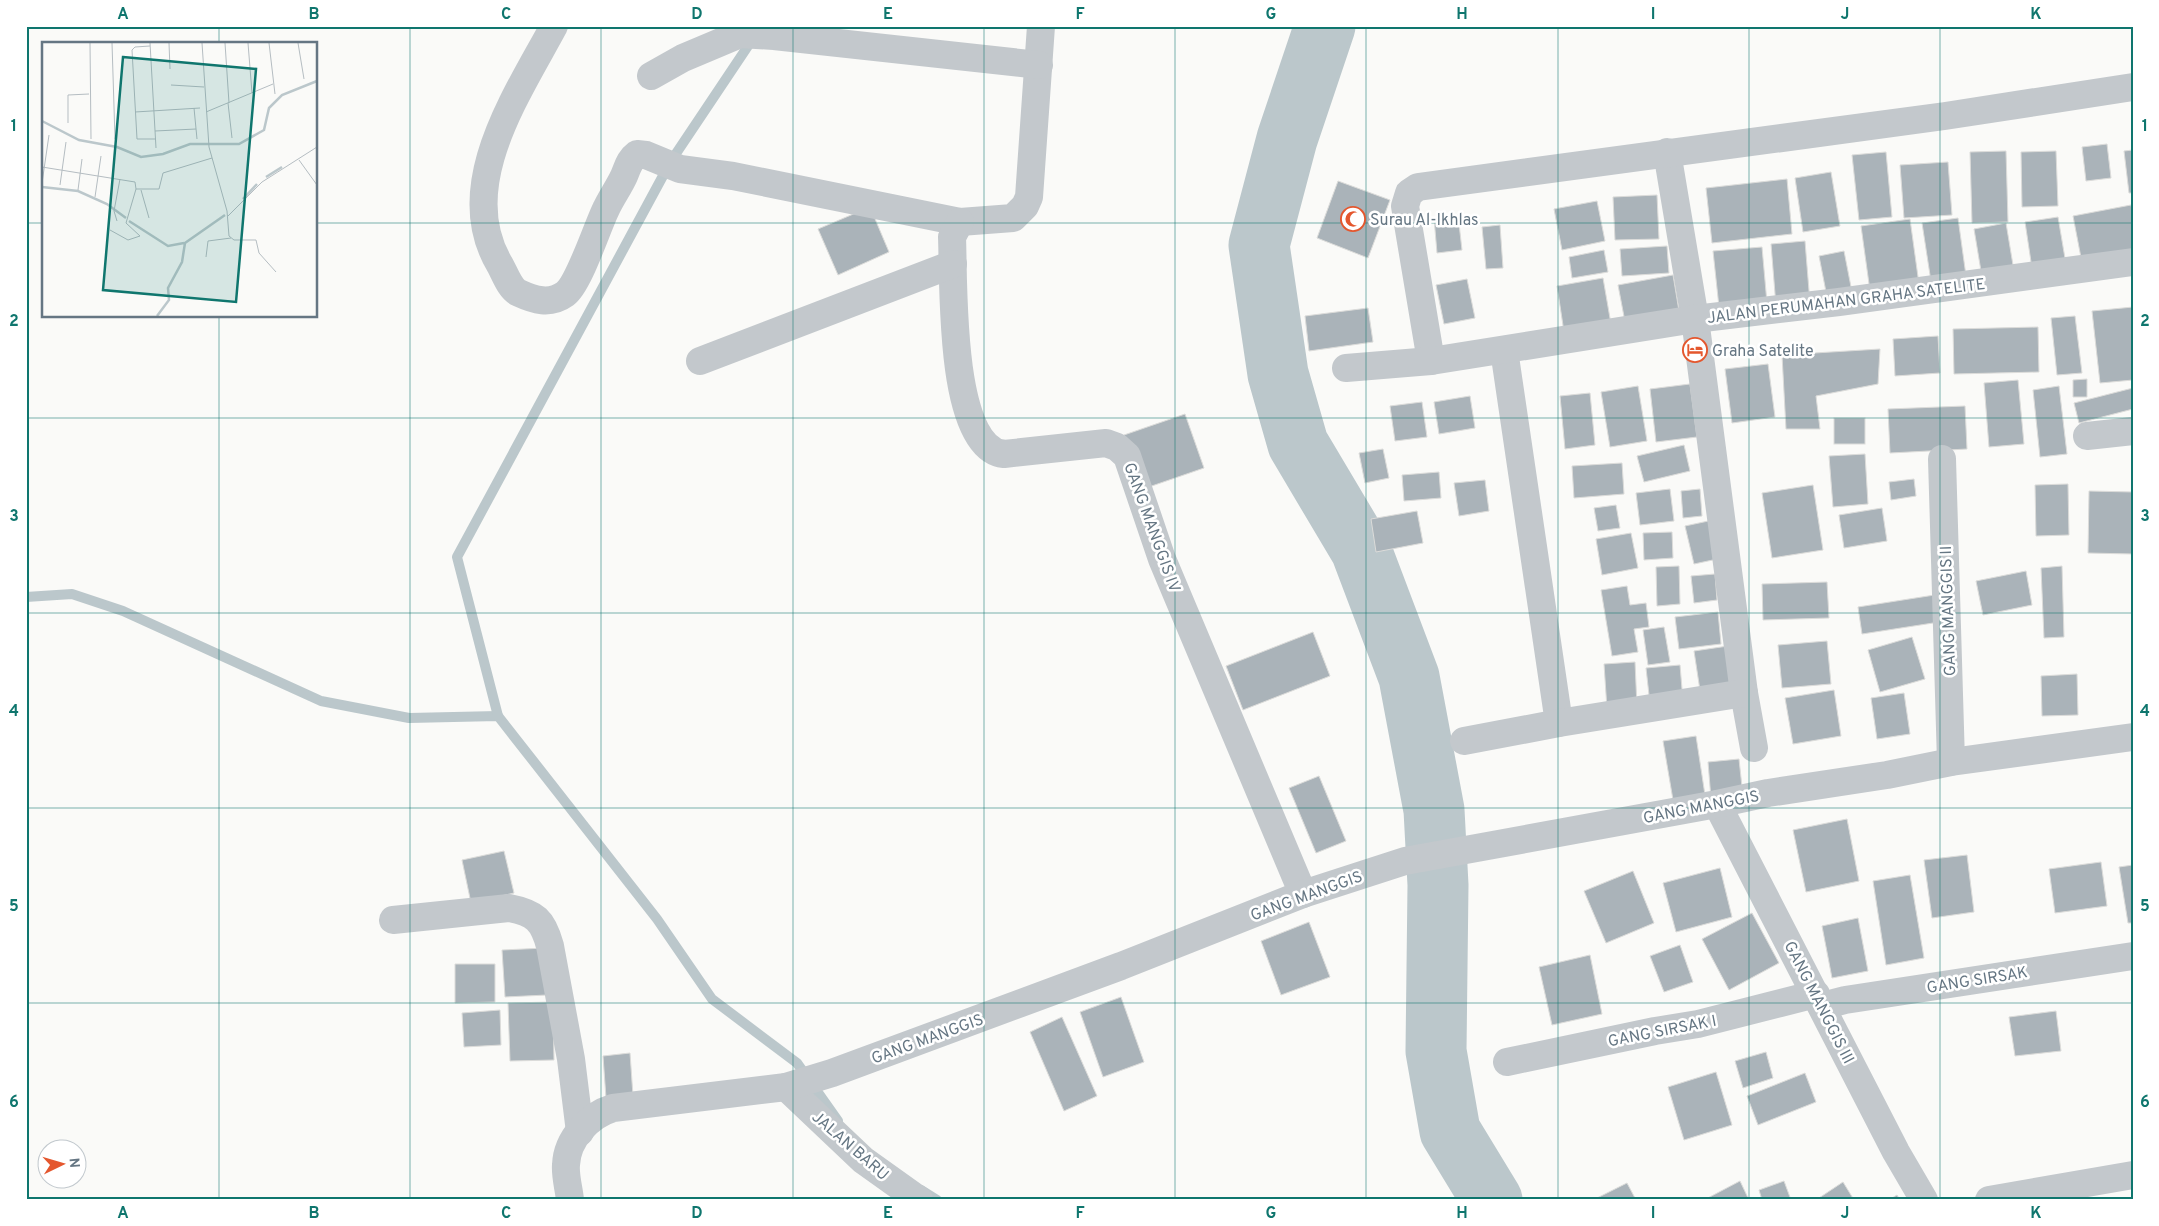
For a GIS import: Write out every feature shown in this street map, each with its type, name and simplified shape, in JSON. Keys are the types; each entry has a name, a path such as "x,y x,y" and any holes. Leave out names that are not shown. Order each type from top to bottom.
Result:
{"street":[{"path":"554,26 515,99 491,151 484,187 483,218 492,252 515,291 534,300 553,300 567,293 578,275 601,219 624,176 630,159 637,154 646,155 680,169 733,176 960,222 1013,218 1025,206 1029,196 1041,26"},
{"path":"651,76 683,58 740,34 774,36 1039,65"},
{"path":"1431,361 1405,210 1406,199 1414,188 1614,162 1667,152 1945,116 2133,87"},
{"path":"1346,368 1431,361 1695,319 1667,152"},
{"name":"GANG MANGGIS IV","path":"960,222 952,237 959,377 974,429 984,444 995,453 1004,454 1106,443 1117,448 1127,456 1162,559 1303,894"},
{"name":"JALAN PERUMAHAN GRAHA SATELITE","path":"1754,748 1744,693 1695,319 1840,302 2133,262"},
{"path":"700,361 954,264"},
{"path":"1504,350 1559,723"},
{"path":"2088,436 2133,431"},
{"name":"GANG MANGGIS II","path":"1942,459 1951,762"},
{"path":"1464,741 1559,723 1744,693"},
{"name":"GANG MANGGIS","path":"570,1200 566,1165 571,1147 586,1123 602,1111 795,1084 832,1073 1121,966 1303,894 1405,861 1768,793 1887,775 1951,762 2133,737"},
{"name":"GANG MANGGIS III","path":"1717,804 1896,1152 1924,1200"},
{"path":"393,920 509,908 527,911 540,922 546,931 550,946 571,1058 580,1132"},
{"name":"GANG SIRSAK","path":"1819,1000 1855,999 2133,956"},
{"name":"GANG SIRSAK I","path":"1506,1062 1819,1000"},
{"name":"JALAN BARU","path":"795,1084 862,1160 919,1200"},
{"path":"1989,1200 2133,1175"}],"building":[{"path":"2107,144 2111,178 2086,181 2082,147"},
{"path":"2133,150 2133,193 2129,193 2124,151"},
{"path":"2006,151 2008,222 1972,223 1970,152"},
{"path":"2056,151 2058,206 2022,207 2021,152"},
{"path":"1886,152 1892,217 1859,220 1852,155"},
{"path":"1948,162 1952,215 1904,218 1900,165"},
{"path":"1831,172 1840,226 1803,232 1795,178"},
{"path":"1787,179 1792,234 1712,243 1706,188"},
{"name":"Surau Al-Ikhlas","path":"1338,181 1390,200 1368,258 1317,238"},
{"path":"1657,195 1659,239 1615,240 1613,197"},
{"path":"1597,201 1605,241 1562,250 1554,209"},
{"path":"2131,205 2133,215 2133,259 2083,268 2073,216"},
{"path":"870,207 889,252 838,275 818,229"},
{"path":"1458,215 1462,250 1437,253 1434,218"},
{"path":"2058,217 2067,270 2033,275 2025,222"},
{"path":"1958,218 1967,283 1932,288 1922,223"},
{"path":"1910,219 1919,284 1870,291 1861,226"},
{"path":"2006,223 2014,271 1982,277 1974,229"},
{"path":"1500,225 1503,268 1486,269 1482,227"},
{"path":"1805,241 1810,303 1776,306 1771,244"},
{"path":"1667,246 1669,273 1622,276 1620,249"},
{"path":"1762,247 1767,303 1719,307 1713,251"},
{"path":"1604,250 1608,272 1572,278 1569,257"},
{"path":"1844,251 1853,297 1828,302 1819,256"},
{"path":"1673,275 1680,317 1626,327 1618,285"},
{"path":"1603,278 1611,324 1564,332 1557,286"},
{"path":"1467,279 1475,318 1444,324 1436,285"},
{"path":"2133,307 2133,380 2100,383 2092,311"},
{"path":"1368,308 1373,342 1309,351 1305,316"},
{"path":"2075,316 2082,373 2057,375 2051,318"},
{"path":"2038,327 2039,372 1954,374 1953,329"},
{"path":"1938,336 1940,373 1895,376 1893,339"},
{"path":"1880,349 1878,384 1816,396 1820,429 1786,429 1782,355"},
{"path":"1768,364 1775,417 1732,423 1725,369"},
{"path":"2087,379 2087,397 2073,397 2073,380"},
{"path":"2018,380 2024,444 1989,447 1984,383"},
{"path":"1690,384 1697,437 1656,442 1650,389"},
{"path":"1638,386 1647,441 1610,447 1601,392"},
{"path":"2059,386 2067,454 2040,457 2033,390"},
{"path":"2133,388 2133,409 2079,423 2074,403"},
{"path":"1590,393 1595,445 1565,449 1560,396"},
{"path":"1470,396 1475,428 1439,434 1434,402"},
{"path":"1422,402 1427,437 1395,441 1390,406"},
{"path":"1965,406 1967,449 1890,453 1888,409"},
{"path":"1185,414 1204,468 1143,489 1124,435"},
{"path":"1834,418 1865,418 1865,444 1834,444"},
{"path":"1684,445 1690,471 1644,482 1637,456"},
{"path":"1383,449 1389,478 1365,483 1359,453"},
{"path":"1865,454 1868,504 1833,507 1829,456"},
{"path":"1622,463 1624,494 1574,498 1572,466"},
{"path":"1439,472 1441,498 1404,501 1402,475"},
{"path":"1914,479 1916,496 1891,500 1889,482"},
{"path":"1485,480 1489,511 1459,516 1454,483"},
{"path":"2068,484 2069,535 2036,536 2035,485"},
{"path":"1813,485 1823,550 1772,558 1762,493"},
{"path":"1670,489 1674,521 1640,525 1636,493"},
{"path":"1700,489 1702,516 1683,518 1681,491"},
{"path":"2089,491 2133,492 2133,554 2088,553"},
{"path":"1616,505 1620,528 1598,531 1594,508"},
{"path":"1882,508 1887,541 1844,548 1839,515"},
{"path":"1417,511 1423,543 1376,552 1371,519"},
{"path":"1713,520 1722,558 1694,564 1685,526"},
{"path":"1672,532 1673,558 1644,560 1643,533"},
{"path":"1631,533 1638,568 1602,575 1596,539"},
{"path":"1679,566 1680,604 1657,606 1656,567"},
{"path":"2062,566 2064,637 2044,638 2041,568"},
{"path":"2026,571 2032,605 1983,615 1976,581"},
{"path":"1715,574 1717,600 1694,603 1691,576"},
{"path":"1827,582 1829,618 1763,620 1762,584"},
{"path":"1627,586 1630,605 1646,603 1649,627 1634,629 1638,652 1612,656 1601,590"},
{"path":"1941,594 1946,621 1862,634 1858,607"},
{"path":"1718,612 1721,644 1679,649 1675,617"},
{"path":"1664,627 1670,662 1648,665 1643,630"},
{"path":"1313,632 1330,676 1243,710 1226,666"},
{"path":"1912,637 1925,679 1880,692 1868,650"},
{"path":"1827,641 1831,684 1782,688 1778,645"},
{"path":"1728,646 1734,693 1701,697 1694,651"},
{"path":"1635,662 1637,707 1607,709 1604,664"},
{"path":"1680,665 1683,701 1650,704 1646,668"},
{"path":"2077,674 2078,715 2042,716 2041,676"},
{"path":"1834,690 1841,736 1793,744 1785,698"},
{"path":"1904,693 1910,734 1877,739 1871,698"},
{"path":"1696,736 1705,795 1673,800 1663,741"},
{"path":"1739,759 1743,796 1711,799 1708,762"},
{"path":"1319,776 1346,841 1316,853 1289,788"},
{"path":"1847,819 1859,881 1806,892 1793,830"},
{"path":"504,851 514,893 471,903 462,860"},
{"path":"1967,855 1974,912 1932,918 1924,860"},
{"path":"2101,862 2107,906 2055,913 2049,869"},
{"path":"2133,865 2133,923 2128,923 2119,867"},
{"path":"1720,868 1732,917 1676,932 1663,883"},
{"path":"1633,871 1654,923 1606,943 1584,891"},
{"path":"1910,875 1924,958 1886,965 1873,881"},
{"path":"1752,913 1779,963 1729,990 1702,939"},
{"path":"1858,918 1868,971 1832,978 1822,926"},
{"path":"1309,922 1330,977 1281,995 1261,941"},
{"path":"1680,945 1693,982 1664,992 1650,956"},
{"path":"545,948 547,995 505,997 502,950"},
{"path":"1590,955 1602,1014 1552,1025 1539,967"},
{"path":"455,964 495,964 495,1002 455,1003"},
{"path":"1121,997 1144,1062 1103,1077 1080,1012"},
{"path":"553,1002 554,1060 510,1061 508,1003"},
{"path":"500,1010 501,1045 464,1047 462,1013"},
{"path":"2056,1011 2061,1051 2015,1056 2009,1017"},
{"path":"1062,1017 1097,1096 1064,1111 1030,1032"},
{"path":"1766,1052 1773,1078 1743,1088 1735,1061"},
{"path":"630,1053 633,1096 606,1098 603,1056"},
{"path":"1716,1072 1732,1125 1684,1140 1668,1087"},
{"path":"1805,1073 1816,1102 1758,1125 1747,1096"},
{"path":"1740,1181 1749,1200 1704,1200"},
{"path":"1784,1181 1791,1200 1762,1200 1759,1190"},
{"path":"1843,1182 1854,1200 1816,1200"},
{"path":"1627,1183 1636,1200 1593,1200"},
{"path":"1897,1195 1900,1200 1889,1200"}],"waterway":[{"path":"1325,26 1287,139 1259,245 1278,374 1298,444 1361,550 1409,677 1434,810 1438,885 1436,1051 1450,1131 1492,1200"},
{"path":"498,716 457,557 671,161 754,37"},
{"path":"26,597 72,594 123,611 321,701 409,718 498,716 657,919 712,999 797,1063 838,1121"},
{"path":"921,1190 937,1200"}],"place":[{"name":"Surau Al-Ikhlas","path":"1353,219"},
{"name":"Graha Satelite","path":"1695,350"}]}
